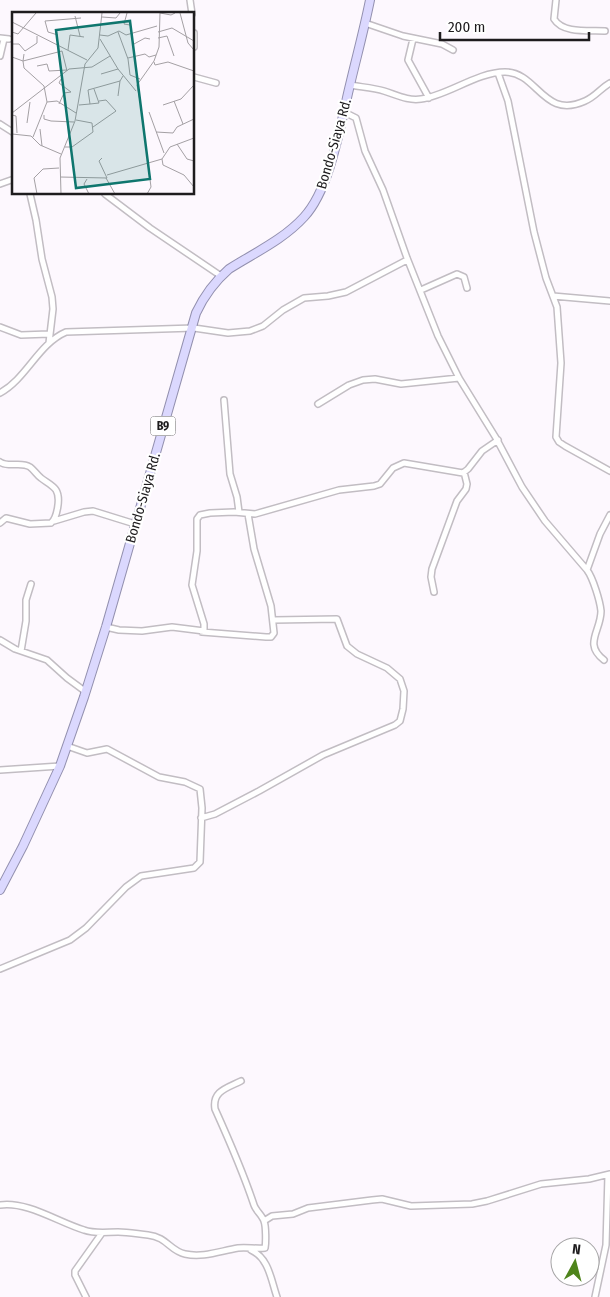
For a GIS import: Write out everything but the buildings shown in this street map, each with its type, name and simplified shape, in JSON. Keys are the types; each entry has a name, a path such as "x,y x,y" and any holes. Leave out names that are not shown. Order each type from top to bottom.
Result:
{"highway":[{"name":"Bondo-Siaya Rd.","path":"0,890 32,828 60,766 86,692 184,353 194,328 196,313 221,276 284,234 308,212 323,187 344,112 370,0"}],"street":[{"path":"556,0 554,19 561,27 574,30 605,31"},
{"path":"365,23 413,39 442,44 453,50"},
{"path":"0,56 4,39"},
{"path":"413,39 408,60 429,98"},
{"path":"350,84 382,90 411,100 429,98 465,82 498,73 513,73 528,82 553,103 562,106 585,101 610,83"},
{"path":"498,73 508,101 534,232 546,278 557,306 561,363 557,440 610,471"},
{"path":"195,77 216,83"},
{"path":"344,112 356,118 362,142 383,190 433,327 459,378 498,440 518,480 545,521 587,570 591,578 601,609 594,639 594,648 598,656 604,660"},
{"path":"0,124 12,132"},
{"path":"0,184 12,180"},
{"path":"30,195 42,259 52,297 53,309 49,343"},
{"path":"106,195 150,228 221,276"},
{"path":"0,393 17,380 49,343 70,331 194,328 228,333 259,329 283,310 304,298 346,292 408,260"},
{"path":"421,290 457,274 464,278 467,288"},
{"path":"553,296 610,301"},
{"path":"0,327 21,335 49,334"},
{"path":"318,404 349,384 363,380 375,379 402,384 459,378"},
{"path":"224,400 230,474 238,497 239,512"},
{"path":"464,472 482,451 498,440"},
{"path":"0,462 5,465 30,467 55,488 58,496 56,517 53,522"},
{"path":"202,632 204,624 192,585 197,551 197,519 200,515 260,512 339,490 378,485 393,468 404,463 464,472"},
{"path":"434,592 431,577 432,569 457,500 466,489 467,484 464,472"},
{"path":"0,523 6,518 37,525 47,524 93,511 135,524"},
{"path":"106,627 119,630 142,631 172,627 202,632 271,637 274,633 274,620 254,549 248,514"},
{"path":"587,570 603,526 610,515"},
{"path":"21,651 26,621 26,600 31,584"},
{"path":"201,818 215,814 336,750 395,725 401,717 404,691 400,679 388,668 357,654 346,646 337,619 274,620"},
{"path":"0,640 11,647 49,661 86,692"},
{"path":"0,969 70,940 86,928 126,887 141,876 194,868 200,862 201,792 196,787 185,782 159,776 107,749 88,753 67,746"},
{"path":"0,770 60,766"},
{"path":"0,1205 12,1204 26,1207 84,1230 156,1236 163,1239 177,1251 189,1254 210,1254 240,1248 265,1248 264,1221 254,1205 231,1143 215,1109 215,1097 217,1094 241,1081"},
{"path":"264,1221 272,1216 293,1214 308,1208 378,1199 411,1206 472,1204 540,1184 609,1175 606,1245 595,1297"},
{"path":"86,1297 76,1278 75,1270 102,1233"},
{"path":"249,1248 258,1253 264,1261 277,1297"}]}
